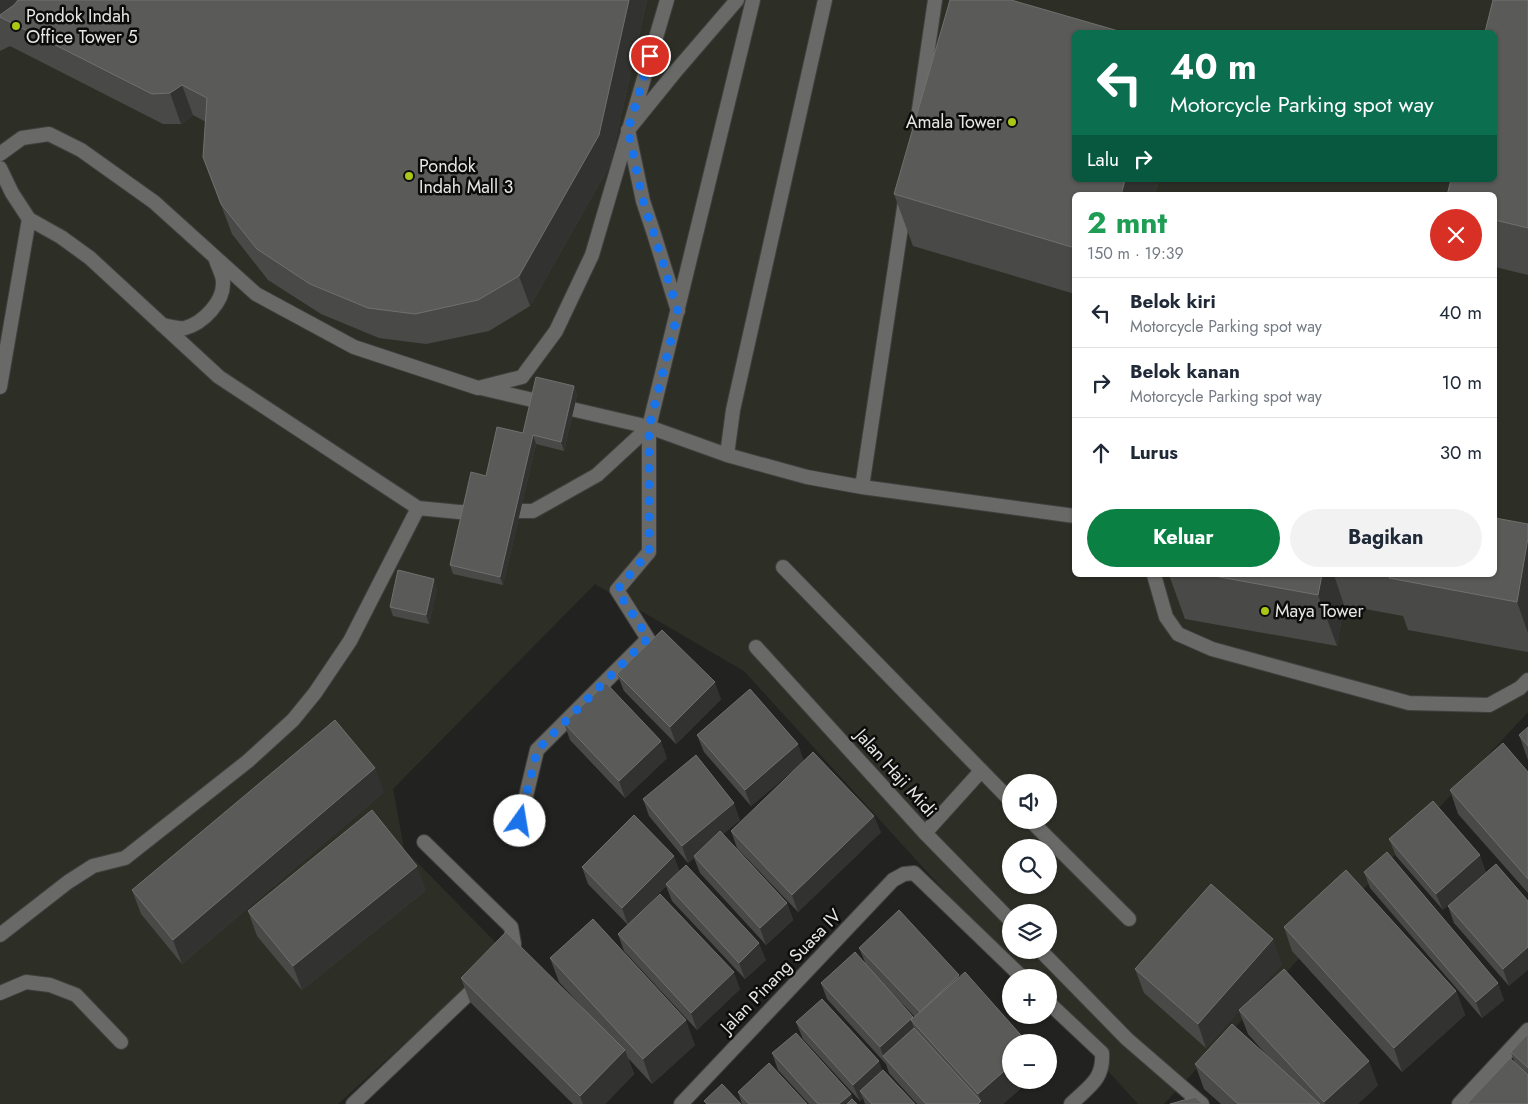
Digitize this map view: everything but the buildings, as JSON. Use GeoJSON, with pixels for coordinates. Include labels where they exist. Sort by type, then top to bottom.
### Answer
{"type":"FeatureCollection","features":[{"type":"Feature","properties":{"kind":"street"},"geometry":{"type":"LineString","coordinates":[[478,388],[522,377],[556,331],[592,255],[667,0]]}},
{"type":"Feature","properties":{"kind":"street"},"geometry":{"type":"LineString","coordinates":[[628,130],[681,64],[737,0]]}},
{"type":"Feature","properties":{"kind":"street"},"geometry":{"type":"LineString","coordinates":[[520,821],[537,750],[648,638],[617,590],[649,552],[649,427],[753,0]]}},
{"type":"Feature","properties":{"kind":"street"},"geometry":{"type":"LineString","coordinates":[[727,455],[733,410],[825,0]]}},
{"type":"Feature","properties":{"kind":"street"},"geometry":{"type":"LineString","coordinates":[[914,138],[935,0]]}},
{"type":"Feature","properties":{"kind":"street"},"geometry":{"type":"LineString","coordinates":[[628,130],[643,201],[678,312]]}},
{"type":"Feature","properties":{"kind":"street"},"geometry":{"type":"LineString","coordinates":[[0,154],[22,138],[49,134],[82,150],[154,202],[256,294],[354,347],[478,388],[649,427],[727,455],[807,477],[862,487],[1072,516]]}},
{"type":"Feature","properties":{"kind":"street"},"geometry":{"type":"LineString","coordinates":[[0,168],[12,194],[29,219],[61,237],[90,258],[218,377],[418,508],[459,512],[533,511],[597,475],[649,427]]}},
{"type":"Feature","properties":{"kind":"street"},"geometry":{"type":"LineString","coordinates":[[862,487],[907,187]]}},
{"type":"Feature","properties":{"kind":"street"},"geometry":{"type":"LineString","coordinates":[[0,387],[29,219]]}},
{"type":"Feature","properties":{"kind":"street"},"geometry":{"type":"LineString","coordinates":[[162,325],[184,328],[211,312],[218,300],[223,283],[216,259]]}},
{"type":"Feature","properties":{"kind":"street"},"geometry":{"type":"LineString","coordinates":[[0,935],[68,882],[93,866],[125,858],[248,761],[293,720],[316,693],[350,641],[418,508]]}},
{"type":"Feature","properties":{"kind":"street"},"geometry":{"type":"LineString","coordinates":[[783,567],[1002,792]]}},
{"type":"Feature","properties":{"kind":"street"},"geometry":{"type":"LineString","coordinates":[[1155,577],[1166,617],[1178,634],[1212,649],[1409,704],[1489,705],[1520,688],[1528,680]]}},
{"type":"Feature","properties":{"kind":"street","name":"Jalan Haji Midi"},"geometry":{"type":"LineString","coordinates":[[756,648],[925,833],[1002,912]]}},
{"type":"Feature","properties":{"kind":"street"},"geometry":{"type":"LineString","coordinates":[[925,833],[981,771]]}},
{"type":"Feature","properties":{"kind":"street"},"geometry":{"type":"LineString","coordinates":[[1039,829],[1129,920]]}},
{"type":"Feature","properties":{"kind":"street"},"geometry":{"type":"LineString","coordinates":[[353,1104],[502,962],[514,944],[511,927],[424,842]]}},
{"type":"Feature","properties":{"kind":"street","name":"Jalan Pinang Suasa IV"},"geometry":{"type":"LineString","coordinates":[[681,1104],[893,880],[904,874],[914,873],[1014,969]]}},
{"type":"Feature","properties":{"kind":"street"},"geometry":{"type":"LineString","coordinates":[[1049,959],[1128,1039],[1202,1104]]}},
{"type":"Feature","properties":{"kind":"street"},"geometry":{"type":"LineString","coordinates":[[0,993],[26,982],[50,985],[76,995],[121,1042]]}},
{"type":"Feature","properties":{"kind":"street"},"geometry":{"type":"LineString","coordinates":[[1057,1010],[1102,1054],[1103,1065],[1098,1078],[1071,1104]]}},
{"type":"Feature","properties":{"kind":"street"},"geometry":{"type":"LineString","coordinates":[[1459,1104],[1528,1030]]}},
{"type":"Feature","properties":{"kind":"shaded area"},"geometry":{"type":"Polygon","coordinates":[[[0,0],[1528,0],[1528,712],[1164,1104],[1138,1104],[1057,1015],[1057,969],[1016,969],[1007,959],[1057,959],[1057,904],[1002,904],[1002,954],[744,671],[595,584],[393,789],[404,849],[505,952],[338,1104],[0,1104],[0,0]]]}},
{"type":"Feature","properties":{"kind":"place","name":"Pondok Indah Office Tower 5"},"geometry":{"type":"Point","coordinates":[16,26]}},
{"type":"Feature","properties":{"kind":"place","name":"Amala Tower"},"geometry":{"type":"Point","coordinates":[1012,122]}},
{"type":"Feature","properties":{"kind":"place","name":"Pondok Indah Mall 3"},"geometry":{"type":"Point","coordinates":[409,176]}},
{"type":"Feature","properties":{"kind":"place","name":"Maya Tower"},"geometry":{"type":"Point","coordinates":[1265,611]}},
{"type":"Feature","properties":{"kind":"route"},"geometry":{"type":"LineString","coordinates":[[520,821],[537,750],[648,638],[617,590],[649,552],[649,427],[678,312],[643,201],[628,130],[650,56]]}}]}
